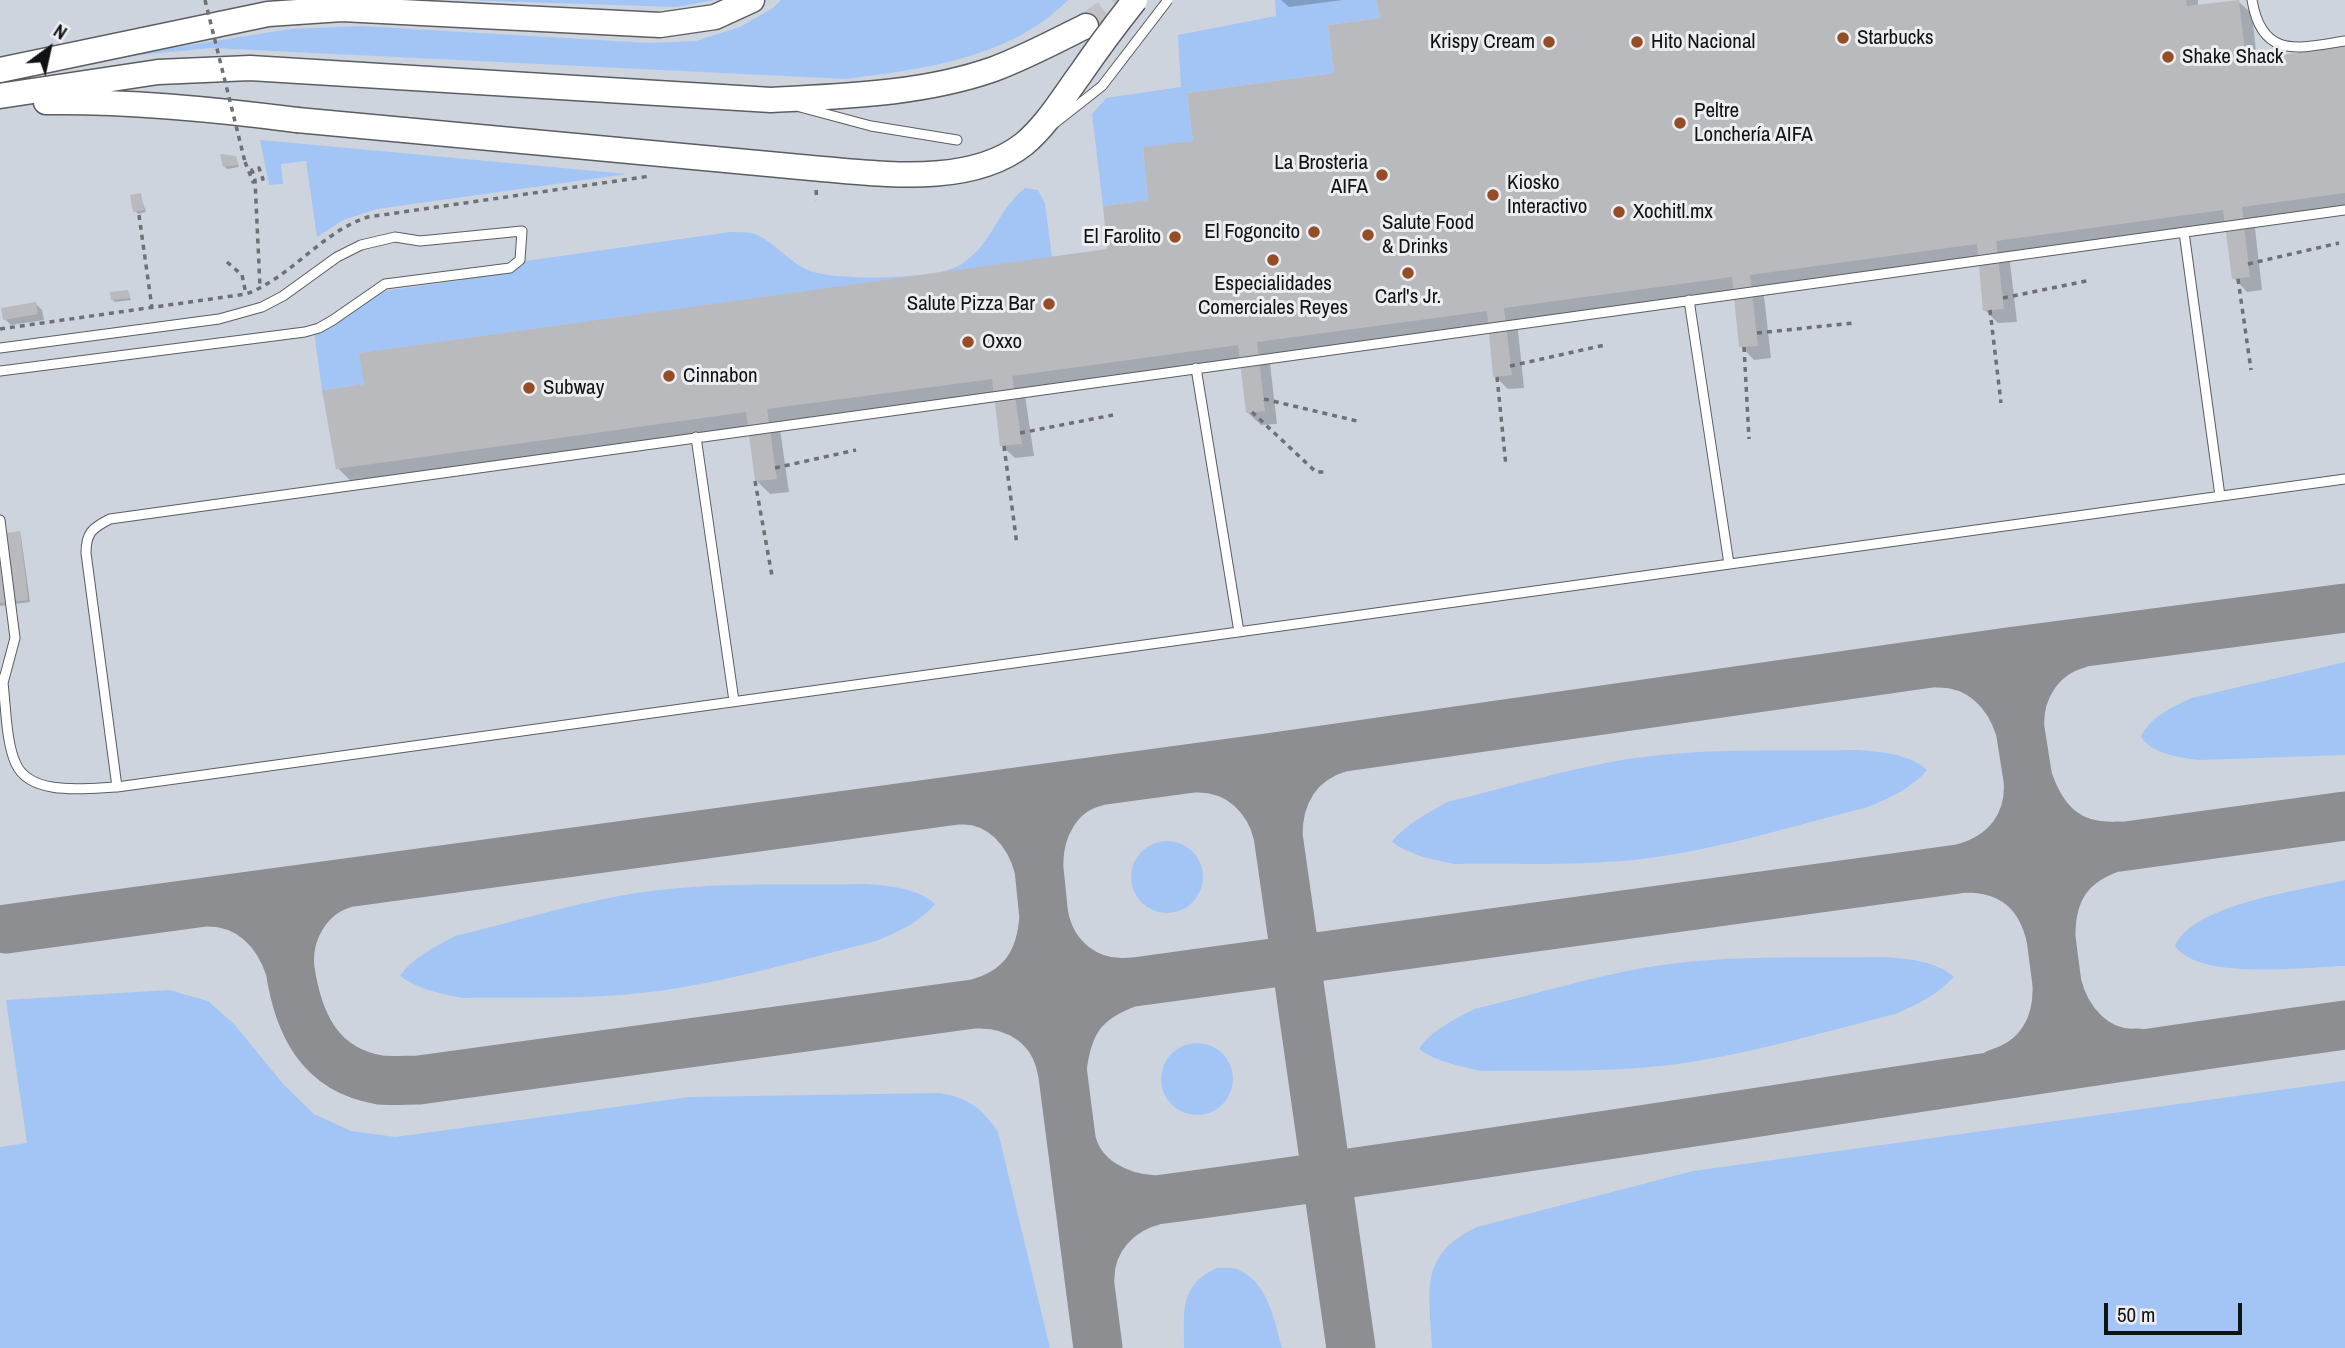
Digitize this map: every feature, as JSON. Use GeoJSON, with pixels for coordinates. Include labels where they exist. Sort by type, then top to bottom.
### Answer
{"type":"FeatureCollection","features":[{"type":"Feature","properties":{"kind":"main road"},"geometry":{"type":"LineString","coordinates":[[0,70],[268,14],[342,9],[660,25],[715,18],[752,0]]}},
{"type":"Feature","properties":{"kind":"main road"},"geometry":{"type":"LineString","coordinates":[[0,102],[114,102],[190,107],[297,120],[906,175],[947,172],[979,165],[1005,155],[1024,143],[1065,95],[1135,0]]}},
{"type":"Feature","properties":{"kind":"main road"},"geometry":{"type":"LineString","coordinates":[[0,96],[158,72],[250,68],[771,100],[848,96],[935,85],[992,69],[1028,55],[1086,26]]}},
{"type":"Feature","properties":{"kind":"lane"},"geometry":{"type":"LineString","coordinates":[[1024,143],[1060,121],[1102,86],[1168,0]]}},
{"type":"Feature","properties":{"kind":"lane"},"geometry":{"type":"LineString","coordinates":[[2252,0],[2261,31],[2275,42],[2296,48],[2345,41]]}},
{"type":"Feature","properties":{"kind":"lane"},"geometry":{"type":"LineString","coordinates":[[771,100],[871,126],[957,140]]}},
{"type":"Feature","properties":{"kind":"lane"},"geometry":{"type":"LineString","coordinates":[[117,787],[86,553],[86,539],[96,526],[110,519],[2345,210]]}},
{"type":"Feature","properties":{"kind":"lane"},"geometry":{"type":"LineString","coordinates":[[0,348],[219,319],[262,307],[361,244],[395,237],[420,241],[522,231],[520,260],[510,268],[385,284],[319,328],[223,344],[0,371]]}},
{"type":"Feature","properties":{"kind":"lane"},"geometry":{"type":"LineString","coordinates":[[2184,232],[2220,496]]}},
{"type":"Feature","properties":{"kind":"lane"},"geometry":{"type":"LineString","coordinates":[[1689,300],[1729,564]]}},
{"type":"Feature","properties":{"kind":"lane"},"geometry":{"type":"LineString","coordinates":[[1196,368],[1239,632]]}},
{"type":"Feature","properties":{"kind":"lane"},"geometry":{"type":"LineString","coordinates":[[696,437],[734,702]]}},
{"type":"Feature","properties":{"kind":"lane"},"geometry":{"type":"LineString","coordinates":[[0,520],[15,638],[1,681],[13,755],[17,767],[26,776],[46,786],[68,789],[117,787],[2345,479]]}},
{"type":"Feature","properties":{"kind":"path"},"geometry":{"type":"LineString","coordinates":[[205,0],[245,162],[253,182],[263,179],[260,168],[252,170],[255,180],[256,193],[260,288]]}},
{"type":"Feature","properties":{"kind":"path"},"geometry":{"type":"LineString","coordinates":[[139,215],[152,308]]}},
{"type":"Feature","properties":{"kind":"path"},"geometry":{"type":"LineString","coordinates":[[2248,264],[2339,243]]}},
{"type":"Feature","properties":{"kind":"path"},"geometry":{"type":"LineString","coordinates":[[227,262],[242,275],[246,294]]}},
{"type":"Feature","properties":{"kind":"path"},"geometry":{"type":"LineString","coordinates":[[2238,279],[2251,370]]}},
{"type":"Feature","properties":{"kind":"path"},"geometry":{"type":"LineString","coordinates":[[2003,298],[2091,281]]}},
{"type":"Feature","properties":{"kind":"path"},"geometry":{"type":"LineString","coordinates":[[1990,310],[2001,403]]}},
{"type":"Feature","properties":{"kind":"path"},"geometry":{"type":"LineString","coordinates":[[1757,333],[1854,323]]}},
{"type":"Feature","properties":{"kind":"path"},"geometry":{"type":"LineString","coordinates":[[1510,366],[1605,345]]}},
{"type":"Feature","properties":{"kind":"path"},"geometry":{"type":"LineString","coordinates":[[1744,347],[1749,439]]}},
{"type":"Feature","properties":{"kind":"path"},"geometry":{"type":"LineString","coordinates":[[1497,377],[1506,466]]}},
{"type":"Feature","properties":{"kind":"path"},"geometry":{"type":"LineString","coordinates":[[1264,399],[1357,421]]}},
{"type":"Feature","properties":{"kind":"path"},"geometry":{"type":"LineString","coordinates":[[1252,412],[1316,472],[1328,472]]}},
{"type":"Feature","properties":{"kind":"path"},"geometry":{"type":"LineString","coordinates":[[1020,433],[1113,415]]}},
{"type":"Feature","properties":{"kind":"path"},"geometry":{"type":"LineString","coordinates":[[1004,446],[1017,545]]}},
{"type":"Feature","properties":{"kind":"path"},"geometry":{"type":"LineString","coordinates":[[775,468],[856,450]]}},
{"type":"Feature","properties":{"kind":"path"},"geometry":{"type":"LineString","coordinates":[[755,481],[772,576]]}},
{"type":"Feature","properties":{"kind":"shaded area"},"geometry":{"type":"Polygon","coordinates":[[[0,0],[2345,0],[2345,1348],[0,1348],[0,0]]]}},
{"type":"Feature","properties":{"kind":"shaded area"},"geometry":{"type":"Polygon","coordinates":[[[465,0],[714,0],[676,7],[465,0]]]}},
{"type":"Feature","properties":{"kind":"shaded area"},"geometry":{"type":"Polygon","coordinates":[[[781,0],[1068,0],[1045,20],[1020,35],[965,58],[906,71],[846,79],[212,48],[109,58],[290,29],[361,26],[649,43],[696,41],[740,27],[773,8],[781,0]]]}},
{"type":"Feature","properties":{"kind":"shaded area"},"geometry":{"type":"Polygon","coordinates":[[[1275,0],[1376,0],[1380,18],[1328,25],[1334,73],[1187,93],[1193,141],[1143,148],[1148,200],[1103,206],[1092,114],[1106,98],[1181,87],[1178,35],[1276,16],[1275,0]]]}},
{"type":"Feature","properties":{"kind":"shaded area"},"geometry":{"type":"Polygon","coordinates":[[[260,140],[627,174],[377,209],[343,220],[317,237],[306,161],[281,164],[283,184],[269,185],[260,140]]]}},
{"type":"Feature","properties":{"kind":"shaded area"},"geometry":{"type":"Polygon","coordinates":[[[1025,188],[1038,190],[1045,204],[1052,257],[930,274],[954,268],[972,256],[1025,188]]]}},
{"type":"Feature","properties":{"kind":"shaded area"},"geometry":{"type":"Polygon","coordinates":[[[730,232],[752,233],[767,240],[795,263],[810,271],[841,276],[921,275],[360,353],[364,384],[322,390],[314,332],[382,291],[463,280],[462,270],[730,232]]]}},
{"type":"Feature","properties":{"kind":"shaded area"},"geometry":{"type":"Polygon","coordinates":[[[2345,662],[2345,755],[2200,760],[2159,751],[2141,737],[2155,718],[2192,698],[2345,662]]]}},
{"type":"Feature","properties":{"kind":"shaded area"},"geometry":{"type":"Polygon","coordinates":[[[1859,750],[1904,757],[1927,770],[1908,787],[1868,807],[1767,834],[1664,856],[1586,863],[1455,864],[1414,854],[1392,842],[1410,825],[1447,802],[1599,764],[1702,752],[1859,750]]]}},
{"type":"Feature","properties":{"kind":"shaded area"},"geometry":{"type":"Polygon","coordinates":[[[1167,841],[1181,844],[1193,851],[1200,863],[1203,877],[1200,891],[1193,903],[1181,910],[1167,913],[1153,910],[1141,903],[1134,891],[1131,877],[1134,863],[1141,851],[1153,844],[1167,841]]]}},
{"type":"Feature","properties":{"kind":"shaded area"},"geometry":{"type":"Polygon","coordinates":[[[2345,880],[2345,966],[2254,970],[2229,968],[2188,957],[2175,946],[2185,932],[2203,919],[2225,909],[2277,894],[2345,880]]]}},
{"type":"Feature","properties":{"kind":"shaded area"},"geometry":{"type":"Polygon","coordinates":[[[867,884],[912,891],[935,904],[916,921],[876,941],[724,979],[646,993],[463,998],[422,988],[400,976],[418,958],[455,936],[607,898],[711,886],[867,884]]]}},
{"type":"Feature","properties":{"kind":"shaded area"},"geometry":{"type":"Polygon","coordinates":[[[1886,957],[1931,964],[1954,977],[1927,998],[1895,1014],[1743,1052],[1665,1066],[1481,1071],[1441,1060],[1419,1049],[1436,1031],[1474,1009],[1626,971],[1729,959],[1886,957]]]}},
{"type":"Feature","properties":{"kind":"shaded area"},"geometry":{"type":"Polygon","coordinates":[[[169,990],[208,1001],[234,1024],[284,1085],[314,1114],[351,1131],[395,1137],[689,1097],[940,1093],[959,1098],[980,1110],[998,1132],[1050,1348],[0,1348],[0,1147],[27,1143],[6,1000],[169,990]]]}},
{"type":"Feature","properties":{"kind":"shaded area"},"geometry":{"type":"Polygon","coordinates":[[[1197,1043],[1211,1046],[1223,1053],[1230,1065],[1233,1079],[1230,1093],[1223,1105],[1211,1112],[1197,1115],[1183,1112],[1171,1105],[1164,1093],[1161,1079],[1164,1065],[1171,1053],[1183,1046],[1197,1043]]]}},
{"type":"Feature","properties":{"kind":"shaded area"},"geometry":{"type":"Polygon","coordinates":[[[2345,1081],[2345,1348],[1432,1348],[1430,1292],[1436,1263],[1444,1250],[1477,1227],[1693,1171],[2345,1081]]]}},
{"type":"Feature","properties":{"kind":"shaded area"},"geometry":{"type":"Polygon","coordinates":[[[1217,1268],[1239,1270],[1257,1284],[1269,1304],[1282,1348],[1184,1348],[1184,1311],[1190,1291],[1196,1282],[1217,1268]]]}},
{"type":"Feature","properties":{"kind":"building"},"geometry":{"type":"Polygon","coordinates":[[[1376,0],[2186,0],[2187,6],[2239,0],[2246,60],[2345,46],[2345,193],[2242,207],[2250,277],[2232,279],[2223,210],[1996,241],[2004,309],[1983,311],[1977,244],[1750,275],[1758,346],[1739,347],[1732,277],[1504,308],[1512,375],[1493,377],[1487,311],[1257,342],[1265,411],[1246,413],[1238,345],[1012,376],[1022,444],[1000,446],[992,379],[767,409],[777,479],[755,481],[746,412],[336,469],[322,390],[364,384],[359,353],[1107,249],[1103,206],[1148,200],[1143,147],[1193,141],[1187,93],[1334,73],[1328,25],[1380,18],[1376,0]]]}},
{"type":"Feature","properties":{"kind":"building"},"geometry":{"type":"Polygon","coordinates":[[[220,154],[236,156],[238,165],[223,167],[220,154]]]}},
{"type":"Feature","properties":{"kind":"building"},"geometry":{"type":"Polygon","coordinates":[[[141,193],[144,210],[133,212],[130,195],[141,193]]]}},
{"type":"Feature","properties":{"kind":"building"},"geometry":{"type":"Polygon","coordinates":[[[128,290],[130,298],[111,300],[110,292],[128,290]]]}},
{"type":"Feature","properties":{"kind":"building"},"geometry":{"type":"Polygon","coordinates":[[[36,302],[38,314],[3,320],[1,308],[36,302]]]}},
{"type":"Feature","properties":{"kind":"building"},"geometry":{"type":"Polygon","coordinates":[[[20,531],[28,600],[0,603],[0,534],[20,531]]]}},
{"type":"Feature","properties":{"kind":"taxiway"},"geometry":{"type":"LineString","coordinates":[[6,929],[1267,758],[2008,652],[2345,608]]}},
{"type":"Feature","properties":{"kind":"taxiway"},"geometry":{"type":"LineString","coordinates":[[1937,663],[1966,668],[1990,681],[2008,703],[2020,729],[2022,701],[2034,676],[2052,656],[2078,644]]}},
{"type":"Feature","properties":{"kind":"taxiway"},"geometry":{"type":"LineString","coordinates":[[2020,729],[2033,811]]}},
{"type":"Feature","properties":{"kind":"taxiway"},"geometry":{"type":"LineString","coordinates":[[1196,768],[1225,773],[1249,786],[1267,808],[1278,835],[1282,806],[1293,781],[1312,761],[1339,748]]}},
{"type":"Feature","properties":{"kind":"taxiway"},"geometry":{"type":"LineString","coordinates":[[2028,779],[2042,809],[2050,821],[2061,830],[2086,843],[2118,846],[2088,859],[2066,879],[2054,905],[2051,938],[2040,908],[2021,885],[1996,872],[1963,868],[1991,856],[2013,836],[2025,810],[2028,779]]}},
{"type":"Feature","properties":{"kind":"taxiway"},"geometry":{"type":"LineString","coordinates":[[960,800],[988,805],[1012,820],[1029,842],[1039,869],[1042,841],[1052,815],[1070,794],[1096,782]]}},
{"type":"Feature","properties":{"kind":"taxiway"},"geometry":{"type":"LineString","coordinates":[[290,969],[306,1025],[327,1055],[359,1075],[380,1080],[419,1080],[2345,816]]}},
{"type":"Feature","properties":{"kind":"taxiway"},"geometry":{"type":"LineString","coordinates":[[1278,835],[1351,1348]]}},
{"type":"Feature","properties":{"kind":"taxiway"},"geometry":{"type":"LineString","coordinates":[[1039,869],[1047,947]]}},
{"type":"Feature","properties":{"kind":"taxiway"},"geometry":{"type":"LineString","coordinates":[[206,902],[236,907],[260,921],[278,942],[290,969],[292,941],[302,916],[321,895],[346,883]]}},
{"type":"Feature","properties":{"kind":"taxiway"},"geometry":{"type":"LineString","coordinates":[[2047,907],[2057,984]]}},
{"type":"Feature","properties":{"kind":"taxiway"},"geometry":{"type":"LineString","coordinates":[[1044,916],[1055,945],[1074,967],[1100,980],[1131,982],[1101,996],[1081,1014],[1068,1039],[1062,1071],[1052,1042],[1032,1020],[1006,1007],[975,1004],[1005,992],[1026,973],[1038,948],[1044,916]]}},
{"type":"Feature","properties":{"kind":"taxiway"},"geometry":{"type":"LineString","coordinates":[[1998,1073],[2025,1060],[2044,1040],[2054,1014],[2057,984],[2067,1011],[2085,1034],[2108,1049],[2137,1053]]}},
{"type":"Feature","properties":{"kind":"taxiway"},"geometry":{"type":"LineString","coordinates":[[1156,1200],[2345,1025]]}},
{"type":"Feature","properties":{"kind":"taxiway"},"geometry":{"type":"LineString","coordinates":[[1058,1037],[1098,1348]]}},
{"type":"Feature","properties":{"kind":"taxiway"},"geometry":{"type":"LineString","coordinates":[[1071,1139],[1082,1165],[1103,1184],[1128,1196],[1156,1200],[1130,1210],[1109,1227],[1095,1250],[1090,1278]]}},
{"type":"Feature","properties":{"kind":"tunnel"},"geometry":{"type":"LineString","coordinates":[[1086,26],[1120,0]]}},
{"type":"Feature","properties":{"kind":"place","name":"Starbucks"},"geometry":{"type":"Point","coordinates":[1843,38]}},
{"type":"Feature","properties":{"kind":"place","name":"Krispy Cream"},"geometry":{"type":"Point","coordinates":[1549,42]}},
{"type":"Feature","properties":{"kind":"place","name":"Hito Nacional"},"geometry":{"type":"Point","coordinates":[1637,42]}},
{"type":"Feature","properties":{"kind":"place","name":"Shake Shack"},"geometry":{"type":"Point","coordinates":[2168,57]}},
{"type":"Feature","properties":{"kind":"place","name":"Peltre Lonchería AIFA"},"geometry":{"type":"Point","coordinates":[1680,123]}},
{"type":"Feature","properties":{"kind":"place","name":"La Brosteria AIFA"},"geometry":{"type":"Point","coordinates":[1382,175]}},
{"type":"Feature","properties":{"kind":"place","name":"Kiosko Interactivo"},"geometry":{"type":"Point","coordinates":[1493,195]}},
{"type":"Feature","properties":{"kind":"place","name":"Xochitl.mx"},"geometry":{"type":"Point","coordinates":[1619,212]}},
{"type":"Feature","properties":{"kind":"place","name":"El Fogoncito"},"geometry":{"type":"Point","coordinates":[1314,232]}},
{"type":"Feature","properties":{"kind":"place","name":"Salute Food & Drinks"},"geometry":{"type":"Point","coordinates":[1368,235]}},
{"type":"Feature","properties":{"kind":"place","name":"El Farolito"},"geometry":{"type":"Point","coordinates":[1175,237]}},
{"type":"Feature","properties":{"kind":"place","name":"Especialidades Comerciales Reyes"},"geometry":{"type":"Point","coordinates":[1273,260]}},
{"type":"Feature","properties":{"kind":"place","name":"Carl's Jr."},"geometry":{"type":"Point","coordinates":[1408,273]}},
{"type":"Feature","properties":{"kind":"place","name":"Salute Pizza Bar"},"geometry":{"type":"Point","coordinates":[1049,304]}},
{"type":"Feature","properties":{"kind":"place","name":"Oxxo"},"geometry":{"type":"Point","coordinates":[968,342]}},
{"type":"Feature","properties":{"kind":"place","name":"Cinnabon"},"geometry":{"type":"Point","coordinates":[669,376]}},
{"type":"Feature","properties":{"kind":"place","name":"Subway"},"geometry":{"type":"Point","coordinates":[529,388]}}]}
